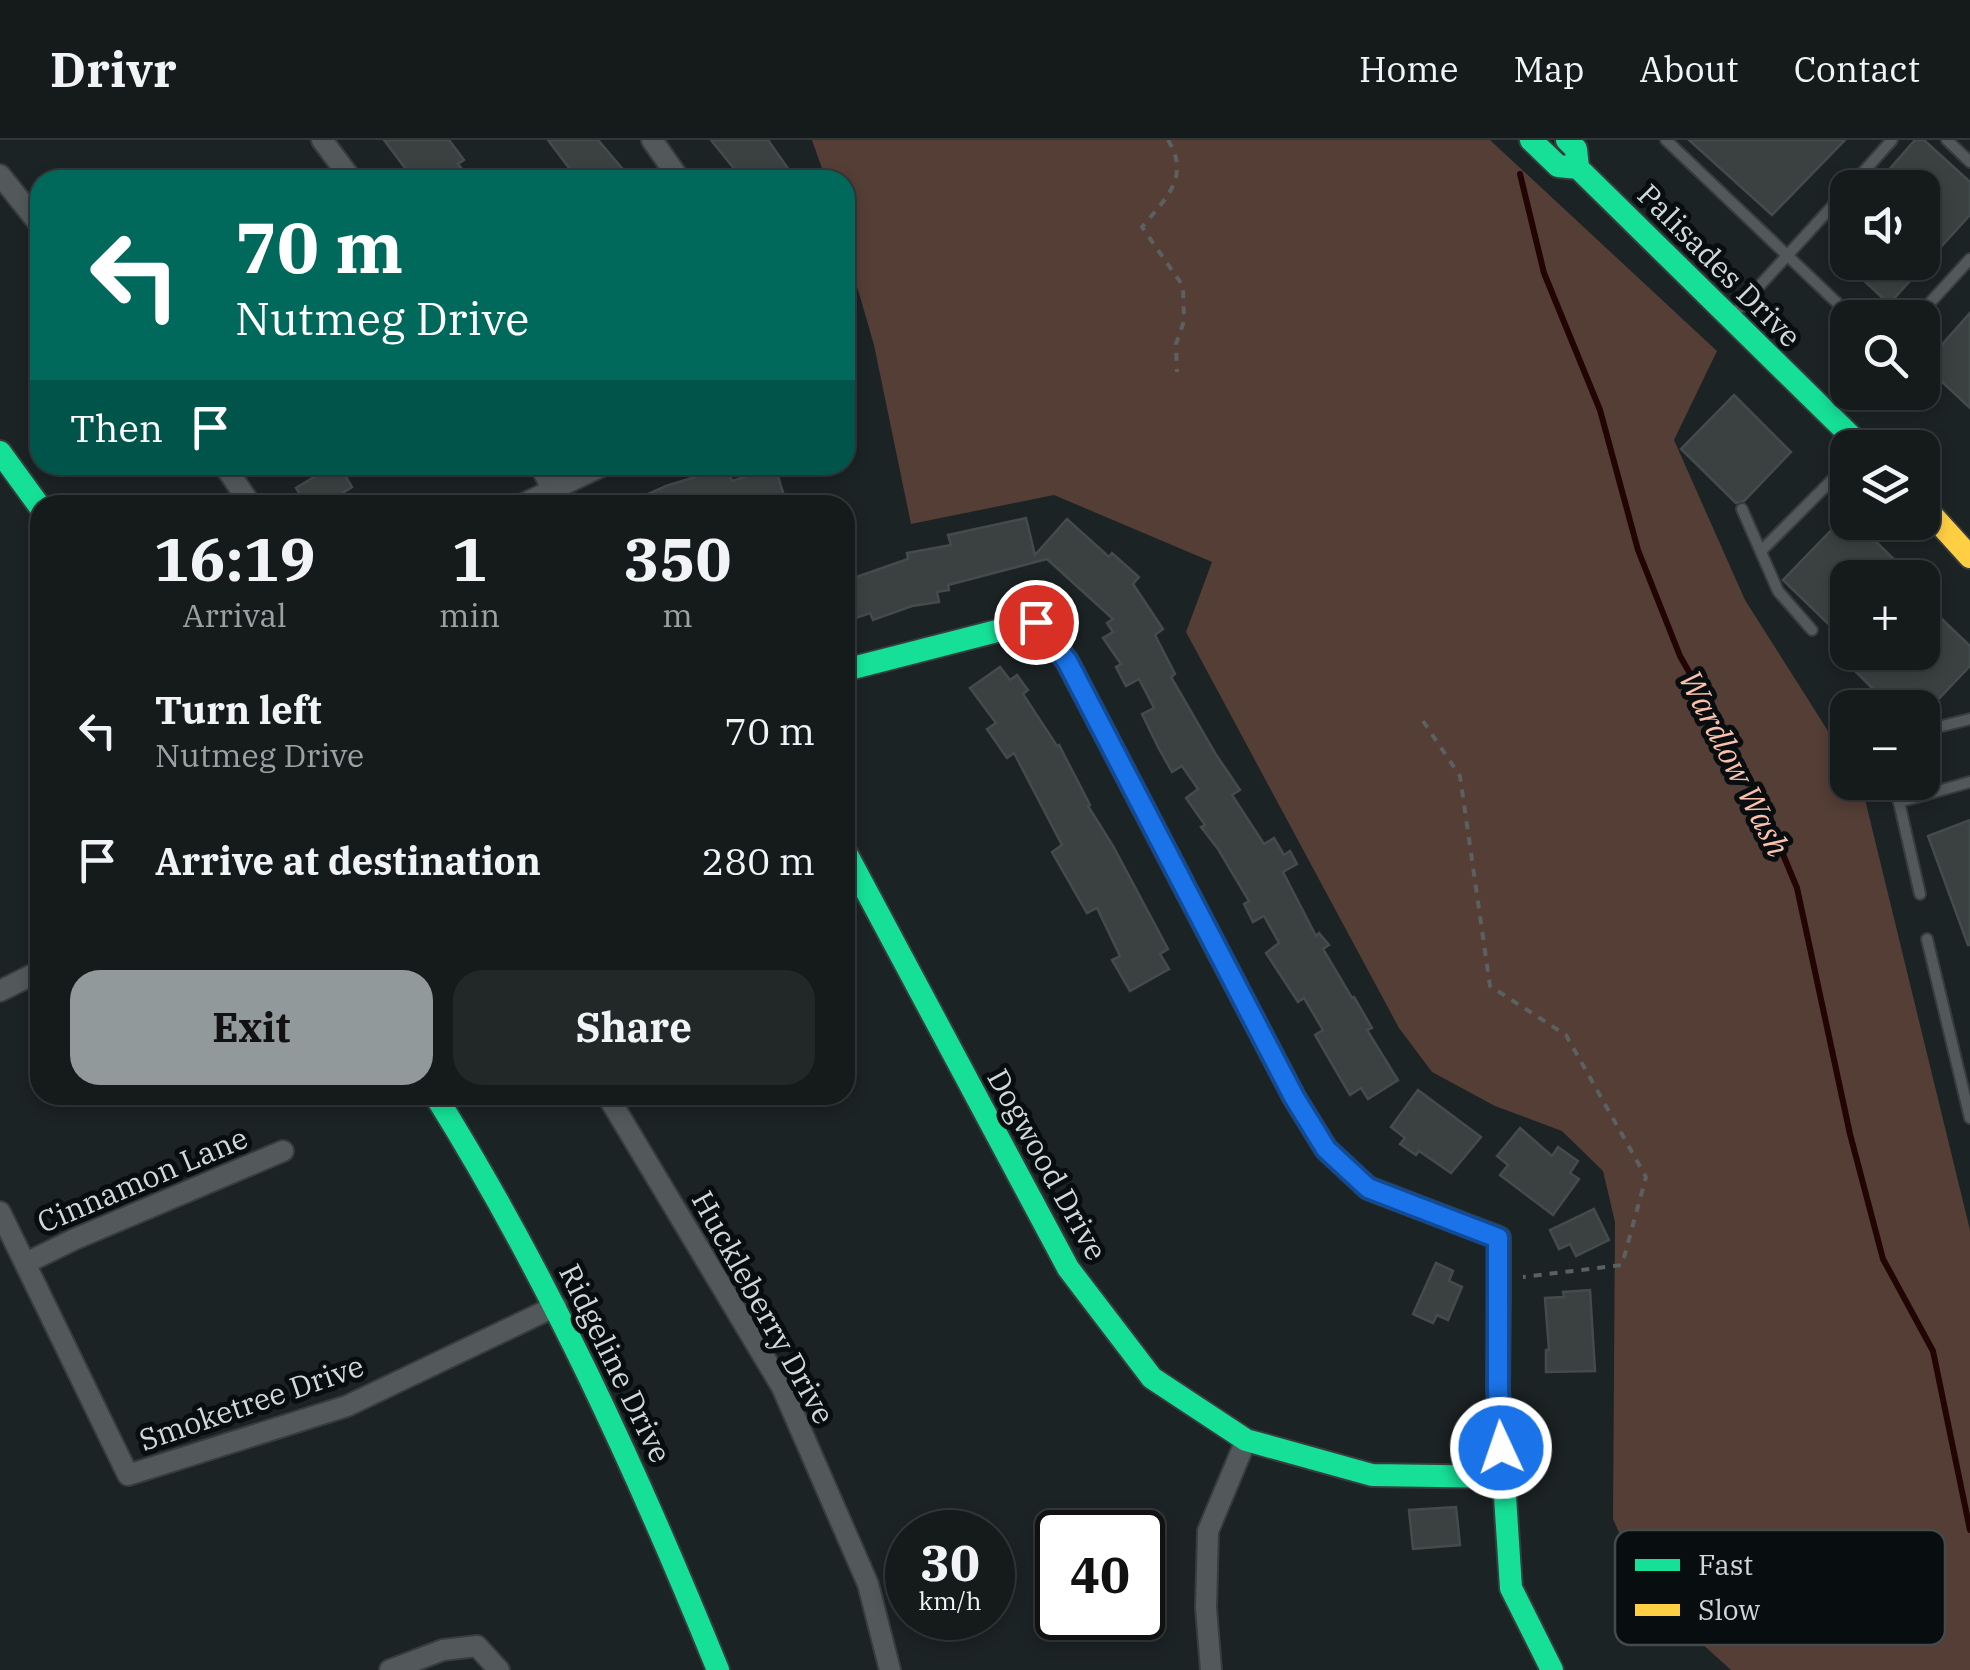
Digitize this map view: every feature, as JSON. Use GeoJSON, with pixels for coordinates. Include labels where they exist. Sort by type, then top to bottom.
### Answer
{"type":"FeatureCollection","features":[{"type":"Feature","properties":{"kind":"street"},"geometry":{"type":"LineString","coordinates":[[322,140],[344,170]]}},
{"type":"Feature","properties":{"kind":"street"},"geometry":{"type":"LineString","coordinates":[[652,140],[673,170]]}},
{"type":"Feature","properties":{"kind":"street","name":"Palisades Drive"},"geometry":{"type":"LineString","coordinates":[[1531,140],[1558,166],[1578,168],[1845,430]]}},
{"type":"Feature","properties":{"kind":"street","name":"Palisades Drive"},"geometry":{"type":"LineString","coordinates":[[1567,140],[1576,148],[1578,168]]}},
{"type":"Feature","properties":{"kind":"street"},"geometry":{"type":"LineString","coordinates":[[0,175],[30,212]]}},
{"type":"Feature","properties":{"kind":"street"},"geometry":{"type":"LineString","coordinates":[[1,455],[31,495]]}},
{"type":"Feature","properties":{"kind":"street"},"geometry":{"type":"LineString","coordinates":[[545,475],[552,489]]}},
{"type":"Feature","properties":{"kind":"street"},"geometry":{"type":"LineString","coordinates":[[540,495],[582,475]]}},
{"type":"Feature","properties":{"kind":"street"},"geometry":{"type":"LineString","coordinates":[[1940,524],[1970,557]]}},
{"type":"Feature","properties":{"kind":"street"},"geometry":{"type":"LineString","coordinates":[[855,667],[1036,622],[1067,661],[1294,1097],[1326,1149],[1368,1188],[1498,1238],[1498,1389],[1511,1588],[1552,1670]]}},
{"type":"Feature","properties":{"kind":"street","name":"Dogwood Drive"},"geometry":{"type":"LineString","coordinates":[[855,870],[1068,1268],[1152,1378],[1246,1440],[1372,1476],[1502,1477]]}},
{"type":"Feature","properties":{"kind":"street"},"geometry":{"type":"LineString","coordinates":[[0,990],[30,976]]}},
{"type":"Feature","properties":{"kind":"street","name":"Ridgeline Drive"},"geometry":{"type":"LineString","coordinates":[[441,1105],[556,1306],[651,1504],[718,1670]]}},
{"type":"Feature","properties":{"kind":"street","name":"Huckleberry Drive"},"geometry":{"type":"LineString","coordinates":[[614,1105],[782,1387],[868,1584],[890,1670]]}},
{"type":"Feature","properties":{"kind":"street","name":"Cinnamon Lane"},"geometry":{"type":"LineString","coordinates":[[26,1264],[74,1239],[283,1151]]}},
{"type":"Feature","properties":{"kind":"street"},"geometry":{"type":"LineString","coordinates":[[0,1212],[26,1264]]}},
{"type":"Feature","properties":{"kind":"street","name":"Smoketree Drive"},"geometry":{"type":"LineString","coordinates":[[26,1264],[128,1475],[347,1406],[556,1306]]}},
{"type":"Feature","properties":{"kind":"street"},"geometry":{"type":"LineString","coordinates":[[1211,1670],[1206,1608],[1208,1531],[1246,1440]]}},
{"type":"Feature","properties":{"kind":"street"},"geometry":{"type":"LineString","coordinates":[[390,1670],[442,1650],[478,1646],[499,1670]]}},
{"type":"Feature","properties":{"kind":"lane"},"geometry":{"type":"LineString","coordinates":[[1666,140],[1834,300]]}},
{"type":"Feature","properties":{"kind":"lane"},"geometry":{"type":"LineString","coordinates":[[1864,170],[1892,140]]}},
{"type":"Feature","properties":{"kind":"lane"},"geometry":{"type":"LineString","coordinates":[[1947,140],[1970,162]]}},
{"type":"Feature","properties":{"kind":"lane"},"geometry":{"type":"LineString","coordinates":[[1731,318],[1830,208]]}},
{"type":"Feature","properties":{"kind":"lane"},"geometry":{"type":"LineString","coordinates":[[1933,300],[1970,260]]}},
{"type":"Feature","properties":{"kind":"lane"},"geometry":{"type":"LineString","coordinates":[[1761,551],[1830,482]]}},
{"type":"Feature","properties":{"kind":"lane"},"geometry":{"type":"LineString","coordinates":[[1742,508],[1778,591],[1812,630]]}},
{"type":"Feature","properties":{"kind":"lane"},"geometry":{"type":"LineString","coordinates":[[1940,726],[1970,719]]}},
{"type":"Feature","properties":{"kind":"lane"},"geometry":{"type":"LineString","coordinates":[[1920,894],[1899,802],[1970,782]]}},
{"type":"Feature","properties":{"kind":"lane"},"geometry":{"type":"LineString","coordinates":[[1926,938],[1969,1111]]}},
{"type":"Feature","properties":{"kind":"path"},"geometry":{"type":"LineString","coordinates":[[1168,140],[1178,157],[1175,185],[1142,228],[1183,286],[1184,321],[1176,344],[1177,372]]}},
{"type":"Feature","properties":{"kind":"path"},"geometry":{"type":"LineString","coordinates":[[1423,721],[1460,776],[1490,986],[1566,1034],[1646,1176],[1622,1264],[1498,1280]]}},
{"type":"Feature","properties":{"kind":"shaded area"},"geometry":{"type":"Polygon","coordinates":[[[812,140],[1490,140],[1717,351],[1674,440],[1745,600],[1830,734],[1830,800],[1865,800],[1970,1230],[1970,1670],[1731,1670],[1703,1645],[1945,1645],[1945,1530],[1618,1530],[1613,1519],[1615,1222],[1603,1171],[1562,1131],[1495,1106],[1432,1072],[1399,1028],[1186,632],[1212,562],[1054,495],[911,524],[874,345],[855,279],[855,170],[822,170],[812,140]]]}},
{"type":"Feature","properties":{"kind":"building"},"geometry":{"type":"Polygon","coordinates":[[[384,140],[449,140],[464,160],[458,164],[463,170],[406,170],[384,140]]]}},
{"type":"Feature","properties":{"kind":"building"},"geometry":{"type":"Polygon","coordinates":[[[548,140],[598,140],[624,170],[570,170],[548,140]]]}},
{"type":"Feature","properties":{"kind":"building"},"geometry":{"type":"Polygon","coordinates":[[[711,140],[768,140],[789,170],[735,170],[711,140]]]}},
{"type":"Feature","properties":{"kind":"building"},"geometry":{"type":"Polygon","coordinates":[[[1689,140],[1845,140],[1772,215],[1689,140]]]}},
{"type":"Feature","properties":{"kind":"building"},"geometry":{"type":"Polygon","coordinates":[[[1915,140],[1924,140],[1970,182],[1970,215],[1940,248],[1940,170],[1889,170],[1915,140]]]}},
{"type":"Feature","properties":{"kind":"building"},"geometry":{"type":"Polygon","coordinates":[[[1863,280],[1911,280],[1893,300],[1885,300],[1863,280]]]}},
{"type":"Feature","properties":{"kind":"building"},"geometry":{"type":"Polygon","coordinates":[[[1970,313],[1970,408],[1940,380],[1940,347],[1970,313]]]}},
{"type":"Feature","properties":{"kind":"building"},"geometry":{"type":"Polygon","coordinates":[[[1734,395],[1791,452],[1744,501],[1736,503],[1681,449],[1734,395]]]}},
{"type":"Feature","properties":{"kind":"building"},"geometry":{"type":"Polygon","coordinates":[[[317,475],[345,475],[352,487],[339,495],[301,495],[296,488],[317,475]]]}},
{"type":"Feature","properties":{"kind":"building"},"geometry":{"type":"Polygon","coordinates":[[[701,475],[730,475],[732,481],[750,475],[778,475],[784,495],[646,495],[701,475]]]}},
{"type":"Feature","properties":{"kind":"building"},"geometry":{"type":"Polygon","coordinates":[[[1026,518],[1035,555],[1067,519],[1109,557],[1112,553],[1139,577],[1133,584],[1163,629],[1155,635],[1175,674],[1171,677],[1240,790],[1232,795],[1264,844],[1274,838],[1284,855],[1290,851],[1297,864],[1283,872],[1316,936],[1319,933],[1329,945],[1323,949],[1372,1028],[1367,1030],[1398,1080],[1368,1099],[1361,1088],[1350,1095],[1315,1035],[1323,1030],[1304,998],[1298,1002],[1266,953],[1279,943],[1264,916],[1253,922],[1244,904],[1249,901],[1186,798],[1198,789],[1182,766],[1172,772],[1158,747],[1142,714],[1154,708],[1139,679],[1126,686],[1116,667],[1121,664],[1103,638],[1113,632],[1107,623],[1113,619],[1047,559],[948,585],[949,590],[937,592],[939,602],[912,606],[873,620],[870,613],[855,618],[855,578],[908,559],[907,553],[951,545],[948,535],[1026,518]]]}},
{"type":"Feature","properties":{"kind":"building"},"geometry":{"type":"Polygon","coordinates":[[[1830,532],[1830,540],[1874,540],[1895,560],[1830,560],[1830,626],[1783,580],[1830,532]]]}},
{"type":"Feature","properties":{"kind":"building"},"geometry":{"type":"Polygon","coordinates":[[[1940,617],[1970,646],[1970,666],[1940,698],[1940,690],[1874,690],[1854,670],[1940,670],[1940,617]]]}},
{"type":"Feature","properties":{"kind":"building"},"geometry":{"type":"Polygon","coordinates":[[[1000,667],[1010,680],[1017,675],[1028,690],[1023,694],[1059,745],[1088,806],[1168,949],[1160,954],[1169,969],[1130,991],[1112,960],[1120,956],[1097,908],[1087,913],[1052,852],[1062,845],[1014,753],[1007,758],[987,729],[996,723],[970,688],[1000,667]]]}},
{"type":"Feature","properties":{"kind":"building"},"geometry":{"type":"Polygon","coordinates":[[[1970,820],[1970,945],[1968,945],[1928,836],[1970,820]]]}},
{"type":"Feature","properties":{"kind":"building"},"geometry":{"type":"Polygon","coordinates":[[[1418,1090],[1481,1137],[1451,1173],[1419,1151],[1416,1155],[1400,1144],[1405,1138],[1391,1127],[1418,1090]]]}},
{"type":"Feature","properties":{"kind":"building"},"geometry":{"type":"Polygon","coordinates":[[[1520,1128],[1552,1156],[1558,1147],[1578,1161],[1570,1173],[1579,1179],[1553,1215],[1500,1175],[1508,1165],[1497,1156],[1520,1128]]]}},
{"type":"Feature","properties":{"kind":"building"},"geometry":{"type":"Polygon","coordinates":[[[1594,1209],[1609,1240],[1576,1256],[1570,1244],[1559,1249],[1550,1230],[1594,1209]]]}},
{"type":"Feature","properties":{"kind":"building"},"geometry":{"type":"Polygon","coordinates":[[[1436,1263],[1453,1271],[1449,1281],[1462,1287],[1448,1320],[1437,1315],[1433,1323],[1413,1314],[1436,1263]]]}},
{"type":"Feature","properties":{"kind":"building"},"geometry":{"type":"Polygon","coordinates":[[[1590,1290],[1595,1371],[1546,1372],[1549,1350],[1545,1298],[1590,1290]]]}},
{"type":"Feature","properties":{"kind":"building"},"geometry":{"type":"Polygon","coordinates":[[[1456,1507],[1460,1545],[1413,1549],[1409,1510],[1456,1507]]]}},
{"type":"Feature","properties":{"kind":"waterway","name":"Wardlow Wash"},"geometry":{"type":"LineString","coordinates":[[1520,174],[1544,273],[1600,410],[1638,550],[1680,656],[1757,792],[1797,888],[1850,1134],[1883,1259],[1933,1351],[1970,1530]]}},
{"type":"Feature","properties":{"kind":"traffic: fast"},"geometry":{"type":"LineString","coordinates":[[1531,140],[1558,166],[1578,168],[1845,430]]}},
{"type":"Feature","properties":{"kind":"traffic: fast"},"geometry":{"type":"LineString","coordinates":[[1567,140],[1576,149],[1578,168]]}},
{"type":"Feature","properties":{"kind":"traffic: fast"},"geometry":{"type":"LineString","coordinates":[[0,452],[31,495]]}},
{"type":"Feature","properties":{"kind":"traffic: fast"},"geometry":{"type":"LineString","coordinates":[[855,667],[1036,621],[1067,661],[1207,930]]}},
{"type":"Feature","properties":{"kind":"traffic: fast"},"geometry":{"type":"LineString","coordinates":[[855,870],[1068,1268],[1152,1378],[1246,1440],[1372,1475],[1502,1477]]}},
{"type":"Feature","properties":{"kind":"traffic: fast"},"geometry":{"type":"LineString","coordinates":[[441,1105],[516,1234],[589,1376],[718,1670]]}},
{"type":"Feature","properties":{"kind":"traffic: fast"},"geometry":{"type":"LineString","coordinates":[[1499,1296],[1498,1389],[1511,1588],[1552,1670]]}},
{"type":"Feature","properties":{"kind":"traffic: slow"},"geometry":{"type":"LineString","coordinates":[[1940,524],[1970,557]]}},
{"type":"Feature","properties":{"kind":"traffic: slow"},"geometry":{"type":"LineString","coordinates":[[1207,930],[1294,1097],[1326,1149],[1368,1188],[1499,1238],[1499,1296]]}},
{"type":"Feature","properties":{"kind":"route"},"geometry":{"type":"LineString","coordinates":[[1036,622],[1067,661],[1294,1097],[1326,1149],[1368,1188],[1498,1238],[1501,1448]]}}]}
